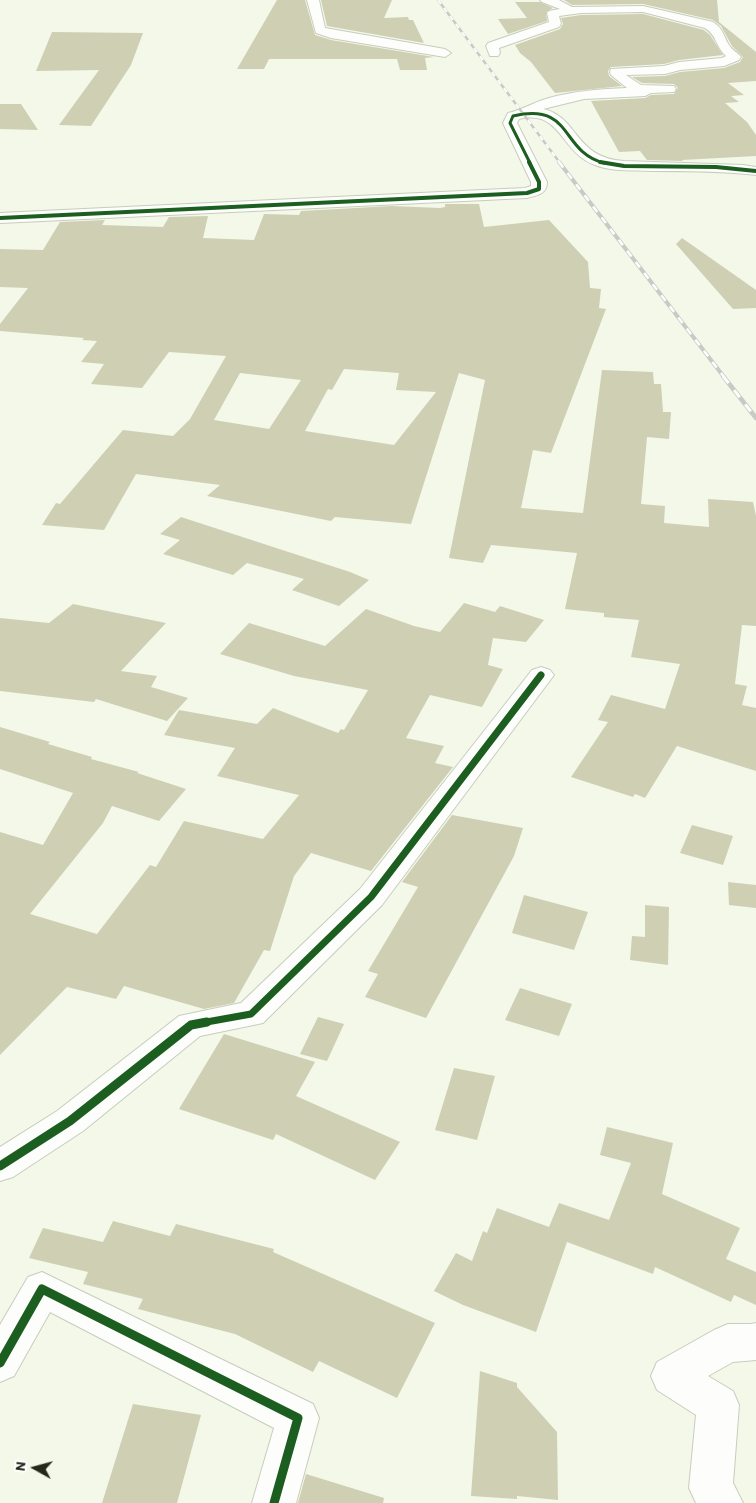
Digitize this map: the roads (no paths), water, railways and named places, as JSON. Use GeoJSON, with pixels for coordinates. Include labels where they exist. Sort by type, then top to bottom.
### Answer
{"type":"FeatureCollection","features":[{"type":"Feature","properties":{"kind":"street"},"geometry":{"type":"LineString","coordinates":[[313,0],[320,30],[331,34],[446,53]]}},
{"type":"Feature","properties":{"kind":"street"},"geometry":{"type":"LineString","coordinates":[[546,0],[561,4],[569,10],[656,11],[709,25],[722,36],[724,47],[736,57]]}},
{"type":"Feature","properties":{"kind":"street"},"geometry":{"type":"LineString","coordinates":[[494,53],[492,46],[555,24],[553,13],[585,9]]}},
{"type":"Feature","properties":{"kind":"street"},"geometry":{"type":"LineString","coordinates":[[0,218],[527,193],[539,189],[539,182],[510,123],[513,116],[538,106],[578,96],[669,89],[634,88],[623,82],[616,72],[665,70],[680,66],[724,62],[749,50]]}},
{"type":"Feature","properties":{"kind":"street"},"geometry":{"type":"LineString","coordinates":[[527,111],[550,115],[587,156],[600,162],[636,166],[756,171]]}},
{"type":"Feature","properties":{"kind":"street"},"geometry":{"type":"LineString","coordinates":[[0,1166],[70,1121],[191,1025],[252,1014],[372,897],[541,675]]}},
{"type":"Feature","properties":{"kind":"street"},"geometry":{"type":"LineString","coordinates":[[0,1363],[42,1289],[263,1400],[298,1418],[274,1503]]}},
{"type":"Feature","properties":{"kind":"street"},"geometry":{"type":"LineString","coordinates":[[721,1503],[710,1488],[718,1405],[671,1376],[728,1343],[751,1344],[756,1341]]}},
{"type":"Feature","properties":{"kind":"railway"},"geometry":{"type":"LineString","coordinates":[[438,0],[560,163]]}},
{"type":"Feature","properties":{"kind":"railway"},"geometry":{"type":"LineString","coordinates":[[559,162],[724,377]]}},
{"type":"Feature","properties":{"kind":"railway"},"geometry":{"type":"LineString","coordinates":[[723,376],[756,418]]}}]}
